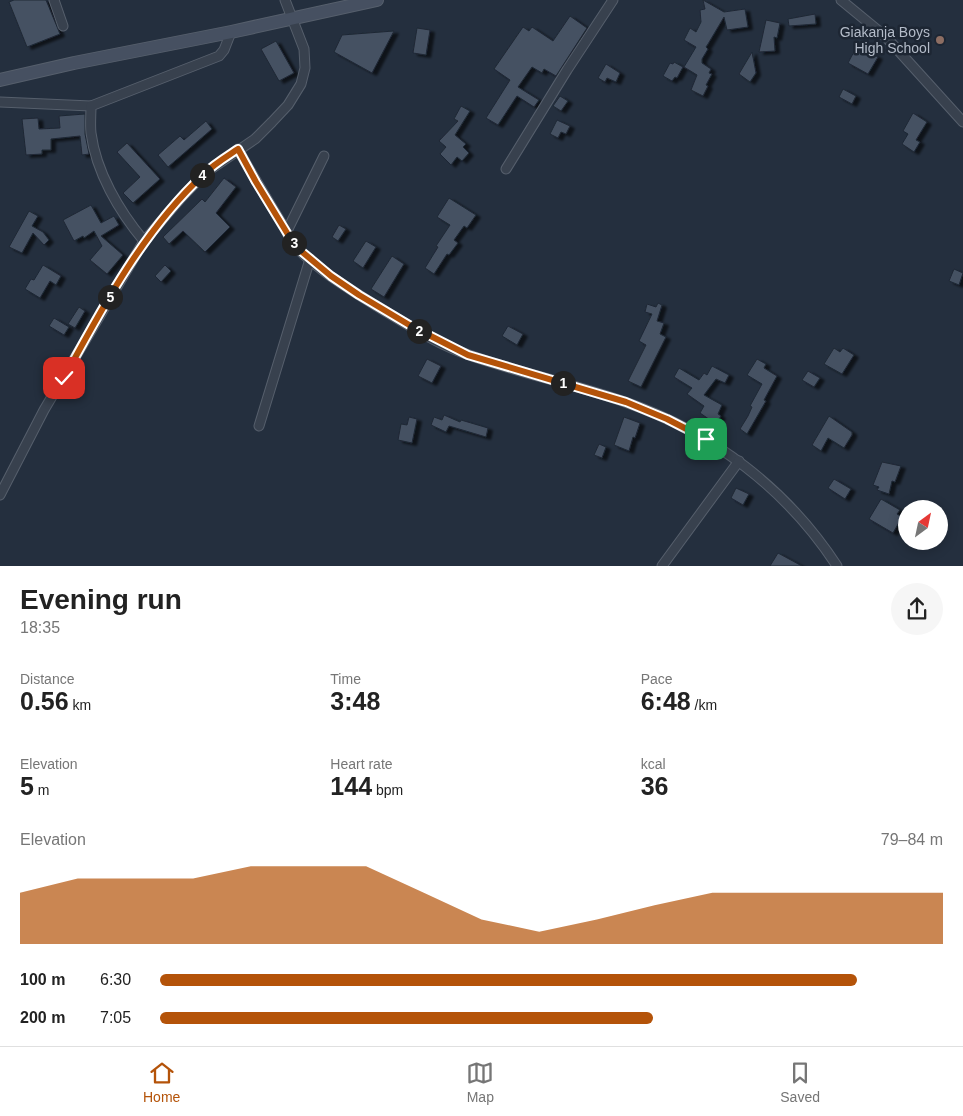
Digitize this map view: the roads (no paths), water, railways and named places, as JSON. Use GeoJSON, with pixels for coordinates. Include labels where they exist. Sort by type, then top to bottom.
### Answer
{"type":"FeatureCollection","features":[{"type":"Feature","properties":{"kind":"main road"},"geometry":{"type":"LineString","coordinates":[[0,80],[74,63],[292,19],[350,2],[377,0]]}},
{"type":"Feature","properties":{"kind":"street"},"geometry":{"type":"LineString","coordinates":[[54,0],[64,26]]}},
{"type":"Feature","properties":{"kind":"street"},"geometry":{"type":"LineString","coordinates":[[0,495],[44,410],[144,241],[205,173],[255,139],[272,122],[288,104],[300,84],[305,68],[304,48],[285,0]]}},
{"type":"Feature","properties":{"kind":"street"},"geometry":{"type":"LineString","coordinates":[[506,169],[614,0]]}},
{"type":"Feature","properties":{"kind":"street"},"geometry":{"type":"LineString","coordinates":[[841,0],[886,37],[963,122]]}},
{"type":"Feature","properties":{"kind":"street"},"geometry":{"type":"LineString","coordinates":[[0,102],[91,106],[219,56],[224,50],[231,32]]}},
{"type":"Feature","properties":{"kind":"street"},"geometry":{"type":"LineString","coordinates":[[91,106],[91,132],[100,166],[110,190],[144,241]]}},
{"type":"Feature","properties":{"kind":"street"},"geometry":{"type":"LineString","coordinates":[[238,149],[295,246],[331,276],[359,295],[468,355],[626,402],[667,419],[706,439],[739,461],[802,518],[837,566]]}},
{"type":"Feature","properties":{"kind":"street"},"geometry":{"type":"LineString","coordinates":[[287,231],[324,156]]}},
{"type":"Feature","properties":{"kind":"street"},"geometry":{"type":"LineString","coordinates":[[259,426],[310,258]]}},
{"type":"Feature","properties":{"kind":"street"},"geometry":{"type":"LineString","coordinates":[[662,566],[739,461]]}},
{"type":"Feature","properties":{"kind":"place","name":"Giakanja Boys High School"},"geometry":{"type":"Point","coordinates":[940,40]}}]}
